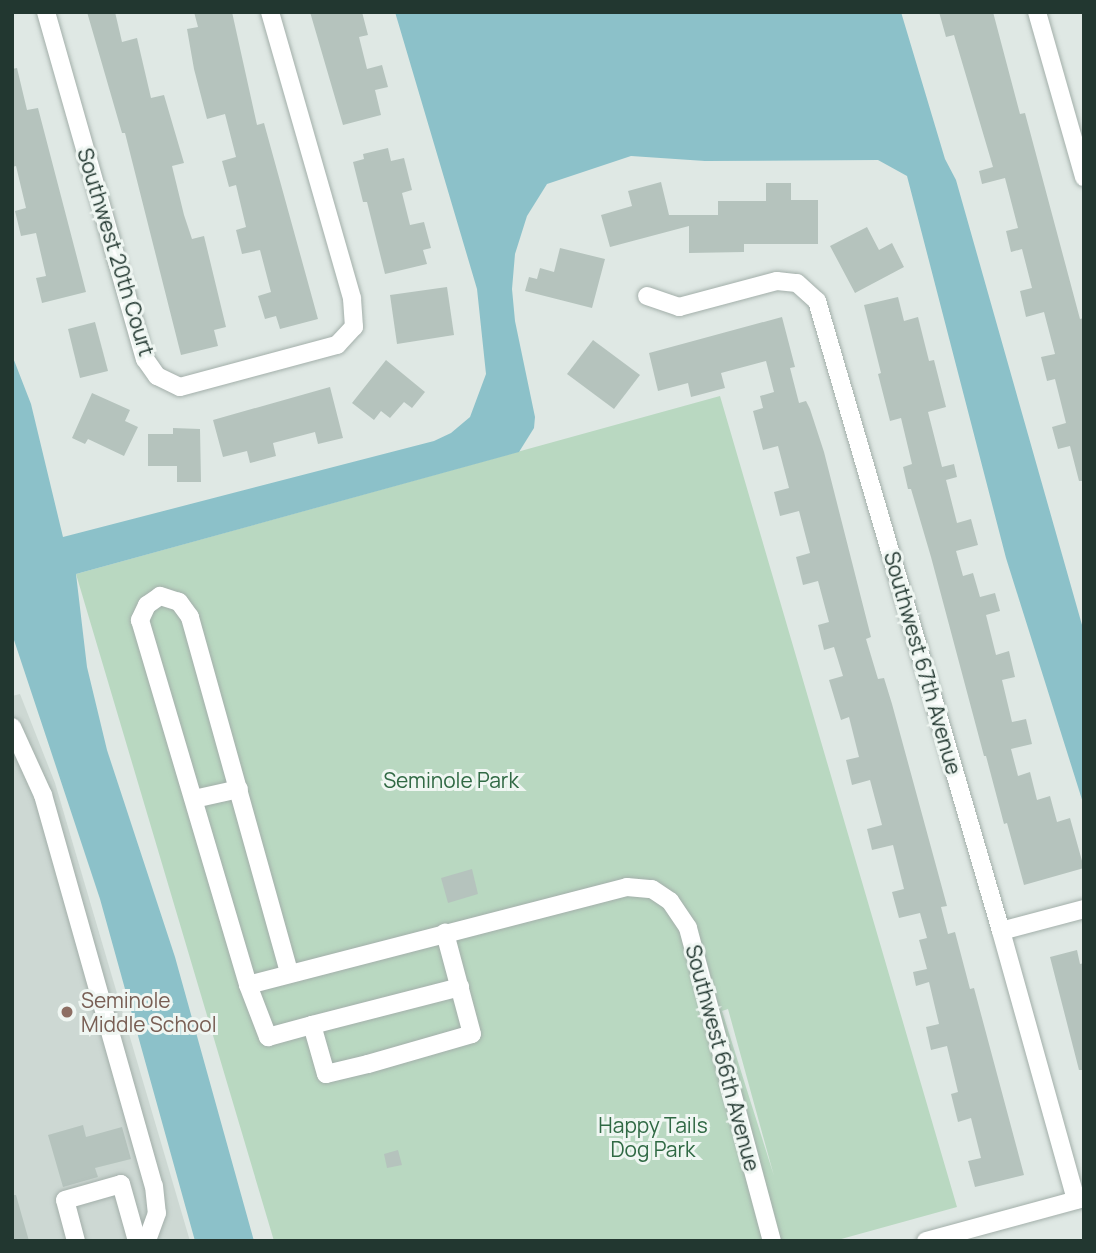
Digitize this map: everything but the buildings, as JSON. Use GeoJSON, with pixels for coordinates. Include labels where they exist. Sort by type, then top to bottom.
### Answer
{"type":"FeatureCollection","features":[{"type":"Feature","properties":{"kind":"street","name":"Southwest 20th Court"},"geometry":{"type":"LineString","coordinates":[[46,12],[145,359],[157,376],[180,387],[337,345],[354,327],[352,298],[270,12]]}},
{"type":"Feature","properties":{"kind":"street"},"geometry":{"type":"LineString","coordinates":[[1037,12],[1084,177]]}},
{"type":"Feature","properties":{"kind":"street","name":"Southwest 67th Avenue"},"geometry":{"type":"LineString","coordinates":[[648,296],[679,306],[777,281],[797,283],[817,301],[1080,1199]]}},
{"type":"Feature","properties":{"kind":"street"},"geometry":{"type":"LineString","coordinates":[[289,972],[190,617],[178,602],[160,596],[148,605],[140,620],[248,985],[268,1037],[460,987]]}},
{"type":"Feature","properties":{"kind":"street"},"geometry":{"type":"LineString","coordinates":[[12,727],[43,795],[153,1186],[157,1213],[147,1241]]}},
{"type":"Feature","properties":{"kind":"street"},"geometry":{"type":"LineString","coordinates":[[194,799],[239,789]]}},
{"type":"Feature","properties":{"kind":"street","name":"Southwest 66th Avenue"},"geometry":{"type":"LineString","coordinates":[[445,933],[627,887],[652,889],[670,901],[688,928],[772,1241]]}},
{"type":"Feature","properties":{"kind":"street"},"geometry":{"type":"LineString","coordinates":[[1001,931],[1084,909]]}},
{"type":"Feature","properties":{"kind":"street"},"geometry":{"type":"LineString","coordinates":[[248,985],[289,972],[445,933],[471,1034],[326,1074],[312,1025]]}},
{"type":"Feature","properties":{"kind":"street"},"geometry":{"type":"LineString","coordinates":[[76,1241],[65,1200],[121,1184],[137,1241]]}},
{"type":"Feature","properties":{"kind":"street"},"geometry":{"type":"LineString","coordinates":[[926,1241],[1080,1199]]}},
{"type":"Feature","properties":{"kind":"shaded area","name":"Seminole Middle School"},"geometry":{"type":"Polygon","coordinates":[[[20,694],[55,783],[190,1241],[12,1241],[12,696],[20,694]]]}},
{"type":"Feature","properties":{"kind":"green space","name":"Seminole Park"},"geometry":{"type":"Polygon","coordinates":[[[720,396],[957,1207],[834,1241],[274,1241],[76,574],[720,396]],[[728,1009],[722,1011],[774,1176],[728,1009]]]}},
{"type":"Feature","properties":{"kind":"water"},"geometry":{"type":"Polygon","coordinates":[[[395,12],[901,12],[945,159],[956,180],[1084,632],[1084,806],[1006,558],[907,176],[878,160],[705,161],[631,156],[547,184],[527,216],[515,254],[512,289],[515,321],[535,417],[534,428],[519,452],[76,574],[87,667],[107,750],[175,957],[254,1241],[195,1241],[100,899],[12,634],[12,355],[31,404],[63,537],[434,441],[451,433],[470,417],[486,374],[477,289],[395,12]]]}},
{"type":"Feature","properties":{"kind":"place","name":"Seminole Middle School"},"geometry":{"type":"Point","coordinates":[67,1012]}},
{"type":"Feature","properties":{"kind":"park label","name":"Happy Tails Dog Park"},"geometry":{"type":"Point","coordinates":[653,1137]}}]}
